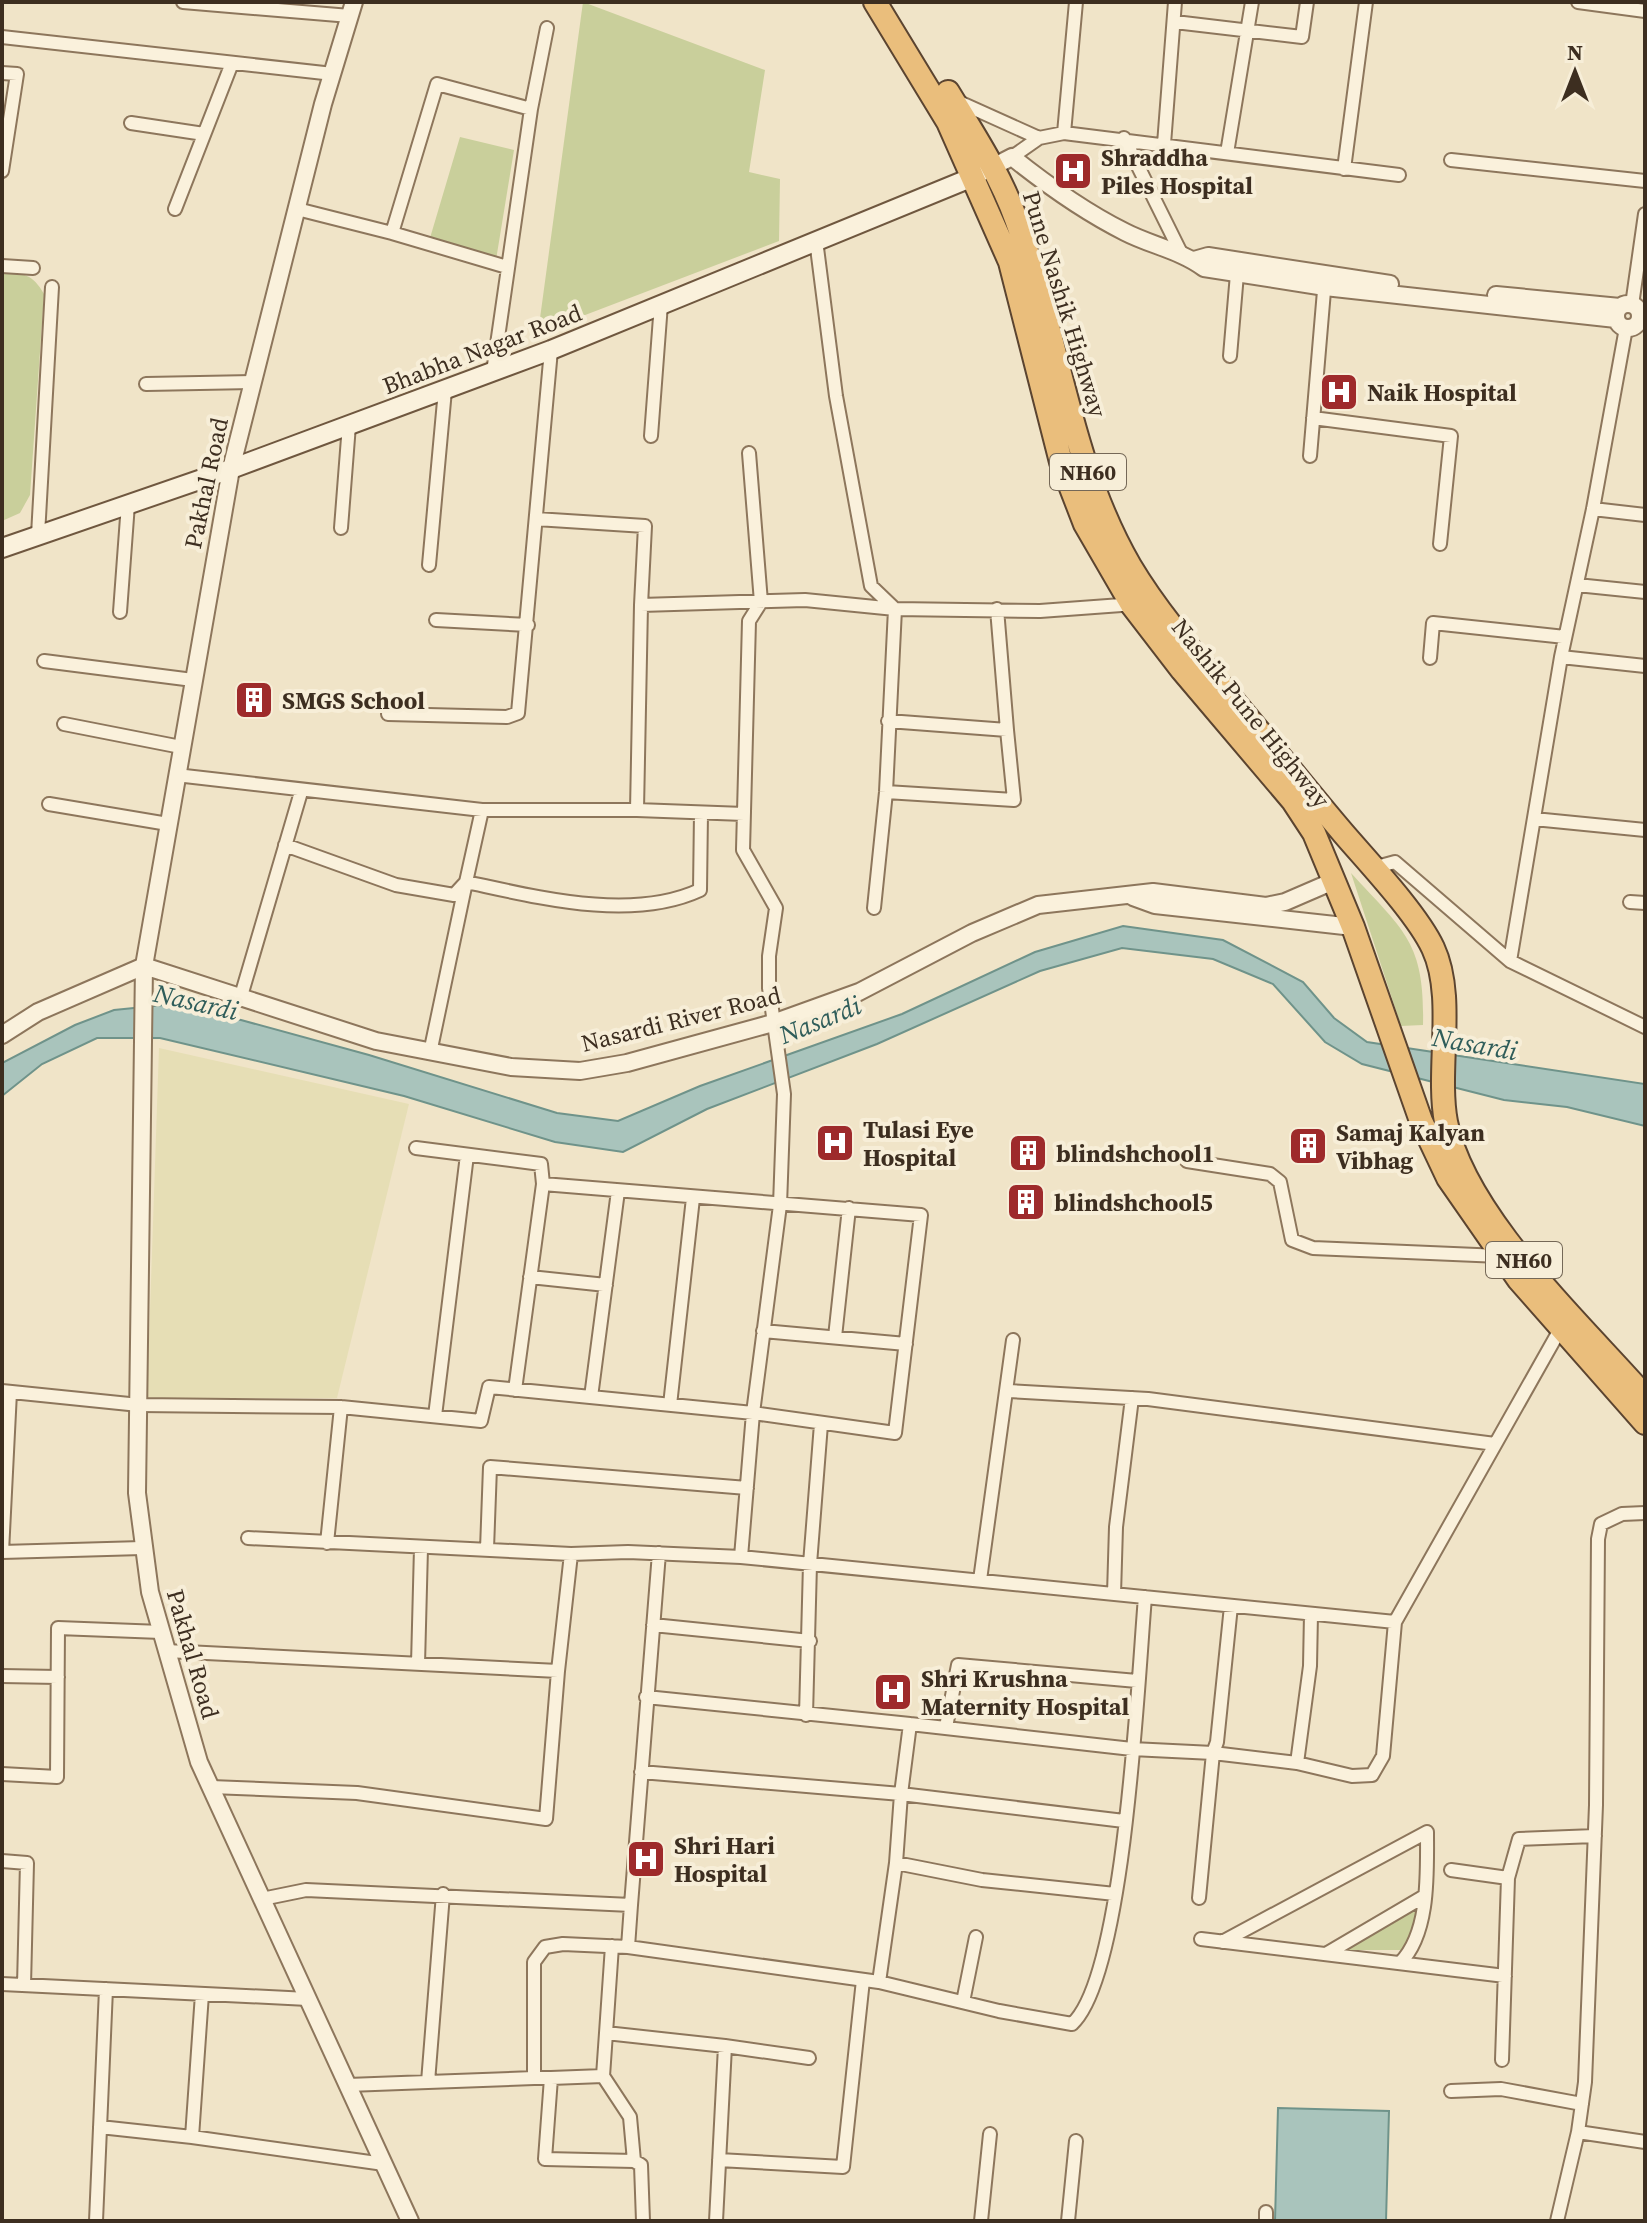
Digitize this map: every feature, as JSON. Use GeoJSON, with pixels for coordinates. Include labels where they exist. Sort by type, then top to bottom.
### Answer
{"type":"FeatureCollection","features":[{"type":"Feature","properties":{"kind":"highway","name":"Nashik Pune Highway"},"geometry":{"type":"LineString","coordinates":[[875,2],[948,122],[993,167],[1010,262],[1061,462],[1085,524],[1142,602],[1182,670],[1293,801],[1314,833],[1336,880],[1421,1121],[1448,1178],[1500,1256],[1645,1397]]}},
{"type":"Feature","properties":{"kind":"highway","name":"NH60"},"geometry":{"type":"LineString","coordinates":[[893,2],[993,167]]}},
{"type":"Feature","properties":{"kind":"highway","name":"NH60"},"geometry":{"type":"LineString","coordinates":[[1142,602],[1184,642],[1380,876]]}},
{"type":"Feature","properties":{"kind":"highway","name":"Nashik Pune Highway"},"geometry":{"type":"LineString","coordinates":[[1380,876],[1433,948],[1441,982],[1442,1100],[1447,1128],[1463,1174],[1565,1322],[1645,1423]]}},
{"type":"Feature","properties":{"kind":"main road","name":"Bhabha Nagar Road"},"geometry":{"type":"LineString","coordinates":[[2,548],[231,469],[551,350],[993,167]]}},
{"type":"Feature","properties":{"kind":"street"},"geometry":{"type":"LineString","coordinates":[[183,2],[352,9]]}},
{"type":"Feature","properties":{"kind":"street"},"geometry":{"type":"LineString","coordinates":[[1064,133],[1076,2]]}},
{"type":"Feature","properties":{"kind":"street"},"geometry":{"type":"LineString","coordinates":[[1164,144],[1175,2]]}},
{"type":"Feature","properties":{"kind":"street"},"geometry":{"type":"LineString","coordinates":[[1227,153],[1252,2]]}},
{"type":"Feature","properties":{"kind":"street"},"geometry":{"type":"LineString","coordinates":[[1175,22],[1302,37],[1307,2]]}},
{"type":"Feature","properties":{"kind":"street"},"geometry":{"type":"LineString","coordinates":[[1344,169],[1366,2]]}},
{"type":"Feature","properties":{"kind":"street"},"geometry":{"type":"LineString","coordinates":[[1578,2],[1645,11]]}},
{"type":"Feature","properties":{"kind":"street","name":"Pakhal Road"},"geometry":{"type":"LineString","coordinates":[[352,9],[231,469],[144,973],[137,1493],[142,1548],[161,1632],[199,1762],[410,2221]]}},
{"type":"Feature","properties":{"kind":"street"},"geometry":{"type":"LineString","coordinates":[[493,372],[531,109],[547,28]]}},
{"type":"Feature","properties":{"kind":"street"},"geometry":{"type":"LineString","coordinates":[[2,37],[333,74]]}},
{"type":"Feature","properties":{"kind":"street"},"geometry":{"type":"LineString","coordinates":[[175,209],[232,63]]}},
{"type":"Feature","properties":{"kind":"street"},"geometry":{"type":"LineString","coordinates":[[2,73],[17,74],[2,171]]}},
{"type":"Feature","properties":{"kind":"street"},"geometry":{"type":"LineString","coordinates":[[392,233],[437,84],[531,109]]}},
{"type":"Feature","properties":{"kind":"street"},"geometry":{"type":"LineString","coordinates":[[951,98],[1039,138]]}},
{"type":"Feature","properties":{"kind":"street"},"geometry":{"type":"LineString","coordinates":[[131,123],[204,134]]}},
{"type":"Feature","properties":{"kind":"street"},"geometry":{"type":"LineString","coordinates":[[993,167],[1039,138],[1064,133],[1124,138],[1399,175]]}},
{"type":"Feature","properties":{"kind":"street"},"geometry":{"type":"LineString","coordinates":[[1124,138],[1188,259]]}},
{"type":"Feature","properties":{"kind":"street"},"geometry":{"type":"LineString","coordinates":[[1451,160],[1645,181]]}},
{"type":"Feature","properties":{"kind":"street"},"geometry":{"type":"LineString","coordinates":[[993,167],[1046,185],[1125,232],[1204,268],[1632,316]]}},
{"type":"Feature","properties":{"kind":"street"},"geometry":{"type":"LineString","coordinates":[[297,209],[507,267]]}},
{"type":"Feature","properties":{"kind":"street"},"geometry":{"type":"LineString","coordinates":[[1510,961],[1561,657],[1632,316],[1645,214]]}},
{"type":"Feature","properties":{"kind":"street"},"geometry":{"type":"LineString","coordinates":[[816,240],[836,396],[871,586],[895,609],[886,792],[874,908]]}},
{"type":"Feature","properties":{"kind":"street"},"geometry":{"type":"LineString","coordinates":[[1188,259],[1208,256],[1325,282]]}},
{"type":"Feature","properties":{"kind":"street"},"geometry":{"type":"LineString","coordinates":[[2,266],[33,268]]}},
{"type":"Feature","properties":{"kind":"street"},"geometry":{"type":"LineString","coordinates":[[1230,356],[1237,274]]}},
{"type":"Feature","properties":{"kind":"street"},"geometry":{"type":"LineString","coordinates":[[1310,456],[1325,282]]}},
{"type":"Feature","properties":{"kind":"street"},"geometry":{"type":"LineString","coordinates":[[38,535],[52,287]]}},
{"type":"Feature","properties":{"kind":"street"},"geometry":{"type":"LineString","coordinates":[[651,436],[661,304]]}},
{"type":"Feature","properties":{"kind":"street"},"geometry":{"type":"LineString","coordinates":[[388,714],[507,717],[518,713],[551,350]]}},
{"type":"Feature","properties":{"kind":"street"},"geometry":{"type":"LineString","coordinates":[[146,384],[253,382]]}},
{"type":"Feature","properties":{"kind":"street"},"geometry":{"type":"LineString","coordinates":[[429,565],[445,390]]}},
{"type":"Feature","properties":{"kind":"street"},"geometry":{"type":"LineString","coordinates":[[1313,418],[1451,436],[1440,544]]}},
{"type":"Feature","properties":{"kind":"street"},"geometry":{"type":"LineString","coordinates":[[341,528],[349,425]]}},
{"type":"Feature","properties":{"kind":"street"},"geometry":{"type":"LineString","coordinates":[[741,1557],[753,1413],[780,1205],[784,1094],[774,1031],[769,956],[776,908],[743,850],[749,621],[761,602],[749,453]]}},
{"type":"Feature","properties":{"kind":"street"},"geometry":{"type":"LineString","coordinates":[[120,612],[128,504]]}},
{"type":"Feature","properties":{"kind":"street"},"geometry":{"type":"LineString","coordinates":[[1593,509],[1645,515]]}},
{"type":"Feature","properties":{"kind":"street"},"geometry":{"type":"LineString","coordinates":[[536,519],[645,526],[637,810]]}},
{"type":"Feature","properties":{"kind":"street"},"geometry":{"type":"LineString","coordinates":[[1577,585],[1645,592]]}},
{"type":"Feature","properties":{"kind":"street"},"geometry":{"type":"LineString","coordinates":[[641,605],[805,600],[895,609],[1040,611],[1142,602]]}},
{"type":"Feature","properties":{"kind":"street"},"geometry":{"type":"LineString","coordinates":[[886,792],[1014,800],[997,609]]}},
{"type":"Feature","properties":{"kind":"street"},"geometry":{"type":"LineString","coordinates":[[436,620],[528,625]]}},
{"type":"Feature","properties":{"kind":"street"},"geometry":{"type":"LineString","coordinates":[[1430,658],[1433,623],[1565,637]]}},
{"type":"Feature","properties":{"kind":"street"},"geometry":{"type":"LineString","coordinates":[[1561,657],[1645,666]]}},
{"type":"Feature","properties":{"kind":"street"},"geometry":{"type":"LineString","coordinates":[[44,661],[193,680]]}},
{"type":"Feature","properties":{"kind":"street"},"geometry":{"type":"LineString","coordinates":[[888,721],[1007,730]]}},
{"type":"Feature","properties":{"kind":"street"},"geometry":{"type":"LineString","coordinates":[[64,724],[181,747]]}},
{"type":"Feature","properties":{"kind":"street"},"geometry":{"type":"LineString","coordinates":[[176,775],[301,792],[482,810],[744,814]]}},
{"type":"Feature","properties":{"kind":"street"},"geometry":{"type":"LineString","coordinates":[[241,996],[301,792]]}},
{"type":"Feature","properties":{"kind":"street"},"geometry":{"type":"LineString","coordinates":[[49,804],[168,824]]}},
{"type":"Feature","properties":{"kind":"street"},"geometry":{"type":"LineString","coordinates":[[430,1053],[482,810]]}},
{"type":"Feature","properties":{"kind":"street"},"geometry":{"type":"LineString","coordinates":[[466,882],[570,904],[674,902],[700,890],[701,813]]}},
{"type":"Feature","properties":{"kind":"street"},"geometry":{"type":"LineString","coordinates":[[1534,819],[1645,830]]}},
{"type":"Feature","properties":{"kind":"street"},"geometry":{"type":"LineString","coordinates":[[285,845],[396,885],[454,895],[466,882]]}},
{"type":"Feature","properties":{"kind":"street"},"geometry":{"type":"LineString","coordinates":[[1380,876],[1395,862],[1510,961],[1645,1027]]}},
{"type":"Feature","properties":{"kind":"street","name":"Nasardi River Road"},"geometry":{"type":"LineString","coordinates":[[144,973],[241,996],[376,1041],[511,1067],[580,1071],[774,1031],[1019,911],[1057,900],[1153,892],[1266,906],[1285,902],[1336,880]]}},
{"type":"Feature","properties":{"kind":"street"},"geometry":{"type":"LineString","coordinates":[[1124,894],[1155,905],[1353,927]]}},
{"type":"Feature","properties":{"kind":"street"},"geometry":{"type":"LineString","coordinates":[[1630,902],[1645,903]]}},
{"type":"Feature","properties":{"kind":"street"},"geometry":{"type":"LineString","coordinates":[[2,1035],[38,1012],[144,973]]}},
{"type":"Feature","properties":{"kind":"street"},"geometry":{"type":"LineString","coordinates":[[416,1148],[541,1164],[543,1184],[515,1390]]}},
{"type":"Feature","properties":{"kind":"street"},"geometry":{"type":"LineString","coordinates":[[435,1416],[467,1155]]}},
{"type":"Feature","properties":{"kind":"street"},"geometry":{"type":"LineString","coordinates":[[1187,1161],[1270,1174],[1280,1182],[1292,1240],[1313,1248],[1500,1256]]}},
{"type":"Feature","properties":{"kind":"street"},"geometry":{"type":"LineString","coordinates":[[142,1548],[2,1552],[6,1392],[139,1405],[341,1407],[481,1421],[489,1387],[753,1413],[895,1433],[921,1215],[543,1184]]}},
{"type":"Feature","properties":{"kind":"street"},"geometry":{"type":"LineString","coordinates":[[591,1397],[618,1191]]}},
{"type":"Feature","properties":{"kind":"street"},"geometry":{"type":"LineString","coordinates":[[670,1405],[693,1198]]}},
{"type":"Feature","properties":{"kind":"street"},"geometry":{"type":"LineString","coordinates":[[835,1337],[849,1208]]}},
{"type":"Feature","properties":{"kind":"street"},"geometry":{"type":"LineString","coordinates":[[530,1277],[606,1285]]}},
{"type":"Feature","properties":{"kind":"street"},"geometry":{"type":"LineString","coordinates":[[646,1697],[1132,1749],[1213,1753],[1297,1763],[1352,1776],[1372,1775],[1378,1770],[1383,1756],[1395,1622],[1565,1322]]}},
{"type":"Feature","properties":{"kind":"street"},"geometry":{"type":"LineString","coordinates":[[763,1331],[906,1344]]}},
{"type":"Feature","properties":{"kind":"street"},"geometry":{"type":"LineString","coordinates":[[980,1580],[1009,1391],[1013,1340]]}},
{"type":"Feature","properties":{"kind":"street"},"geometry":{"type":"LineString","coordinates":[[1009,1391],[1132,1398],[1495,1444]]}},
{"type":"Feature","properties":{"kind":"street"},"geometry":{"type":"LineString","coordinates":[[1114,1594],[1116,1527],[1132,1398]]}},
{"type":"Feature","properties":{"kind":"street"},"geometry":{"type":"LineString","coordinates":[[327,1543],[341,1407]]}},
{"type":"Feature","properties":{"kind":"street"},"geometry":{"type":"LineString","coordinates":[[806,1715],[810,1564],[821,1424]]}},
{"type":"Feature","properties":{"kind":"street"},"geometry":{"type":"LineString","coordinates":[[487,1549],[490,1467],[747,1488]]}},
{"type":"Feature","properties":{"kind":"street"},"geometry":{"type":"LineString","coordinates":[[1557,2221],[1582,2104],[1595,1836],[1598,1539],[1601,1524],[1610,1518],[1645,1513]]}},
{"type":"Feature","properties":{"kind":"street"},"geometry":{"type":"LineString","coordinates":[[248,1538],[571,1554],[659,1553],[741,1557],[1395,1622]]}},
{"type":"Feature","properties":{"kind":"street"},"geometry":{"type":"LineString","coordinates":[[418,1664],[421,1548]]}},
{"type":"Feature","properties":{"kind":"street"},"geometry":{"type":"LineString","coordinates":[[628,1947],[659,1553]]}},
{"type":"Feature","properties":{"kind":"street"},"geometry":{"type":"LineString","coordinates":[[211,1787],[357,1793],[546,1819],[571,1554]]}},
{"type":"Feature","properties":{"kind":"street"},"geometry":{"type":"LineString","coordinates":[[534,2078],[534,1962],[545,1947],[563,1944],[628,1947],[879,1982],[1072,2024],[1088,1999],[1101,1966],[1115,1894],[1145,1597]]}},
{"type":"Feature","properties":{"kind":"street"},"geometry":{"type":"LineString","coordinates":[[1199,1898],[1231,1606]]}},
{"type":"Feature","properties":{"kind":"street"},"geometry":{"type":"LineString","coordinates":[[1297,1763],[1310,1666],[1311,1614]]}},
{"type":"Feature","properties":{"kind":"street"},"geometry":{"type":"LineString","coordinates":[[653,1625],[810,1641]]}},
{"type":"Feature","properties":{"kind":"street"},"geometry":{"type":"LineString","coordinates":[[2,1774],[57,1777],[58,1628],[161,1632]]}},
{"type":"Feature","properties":{"kind":"street"},"geometry":{"type":"LineString","coordinates":[[166,1651],[558,1671]]}},
{"type":"Feature","properties":{"kind":"street"},"geometry":{"type":"LineString","coordinates":[[946,1727],[958,1665],[1137,1681]]}},
{"type":"Feature","properties":{"kind":"street"},"geometry":{"type":"LineString","coordinates":[[2,1676],[58,1677]]}},
{"type":"Feature","properties":{"kind":"street"},"geometry":{"type":"LineString","coordinates":[[879,1982],[896,1863],[910,1724]]}},
{"type":"Feature","properties":{"kind":"street"},"geometry":{"type":"LineString","coordinates":[[641,1772],[901,1794],[1124,1821]]}},
{"type":"Feature","properties":{"kind":"street"},"geometry":{"type":"LineString","coordinates":[[1222,1942],[1427,1832],[1423,1897],[1416,1941],[1400,1963]]}},
{"type":"Feature","properties":{"kind":"street"},"geometry":{"type":"LineString","coordinates":[[1502,2060],[1508,1878],[1519,1839],[1595,1836]]}},
{"type":"Feature","properties":{"kind":"street"},"geometry":{"type":"LineString","coordinates":[[2,1861],[27,1863],[24,1985]]}},
{"type":"Feature","properties":{"kind":"street"},"geometry":{"type":"LineString","coordinates":[[896,1863],[982,1880],[1115,1894]]}},
{"type":"Feature","properties":{"kind":"street"},"geometry":{"type":"LineString","coordinates":[[1451,1870],[1508,1878]]}},
{"type":"Feature","properties":{"kind":"street"},"geometry":{"type":"LineString","coordinates":[[262,1899],[306,1890],[631,1905]]}},
{"type":"Feature","properties":{"kind":"street"},"geometry":{"type":"LineString","coordinates":[[428,2082],[443,1894]]}},
{"type":"Feature","properties":{"kind":"street"},"geometry":{"type":"LineString","coordinates":[[1326,1954],[1423,1897]]}},
{"type":"Feature","properties":{"kind":"street"},"geometry":{"type":"LineString","coordinates":[[963,2002],[976,1937]]}},
{"type":"Feature","properties":{"kind":"street"},"geometry":{"type":"LineString","coordinates":[[1201,1939],[1505,1976]]}},
{"type":"Feature","properties":{"kind":"street"},"geometry":{"type":"LineString","coordinates":[[612,1946],[603,2076],[630,2117],[634,2161],[644,2172],[643,2221]]}},
{"type":"Feature","properties":{"kind":"street"},"geometry":{"type":"LineString","coordinates":[[719,2160],[843,2167],[863,1980]]}},
{"type":"Feature","properties":{"kind":"street"},"geometry":{"type":"LineString","coordinates":[[2,1984],[308,1999]]}},
{"type":"Feature","properties":{"kind":"street"},"geometry":{"type":"LineString","coordinates":[[96,2221],[106,1989]]}},
{"type":"Feature","properties":{"kind":"street"},"geometry":{"type":"LineString","coordinates":[[192,2137],[202,1994]]}},
{"type":"Feature","properties":{"kind":"street"},"geometry":{"type":"LineString","coordinates":[[606,2033],[809,2058]]}},
{"type":"Feature","properties":{"kind":"street"},"geometry":{"type":"LineString","coordinates":[[716,2221],[725,2046]]}},
{"type":"Feature","properties":{"kind":"street"},"geometry":{"type":"LineString","coordinates":[[348,2085],[603,2076]]}},
{"type":"Feature","properties":{"kind":"street"},"geometry":{"type":"LineString","coordinates":[[551,2078],[545,2159],[634,2161]]}},
{"type":"Feature","properties":{"kind":"street"},"geometry":{"type":"LineString","coordinates":[[1451,2091],[1501,2089],[1582,2104]]}},
{"type":"Feature","properties":{"kind":"street"},"geometry":{"type":"LineString","coordinates":[[100,2127],[384,2164]]}},
{"type":"Feature","properties":{"kind":"street"},"geometry":{"type":"LineString","coordinates":[[1578,2132],[1645,2142]]}},
{"type":"Feature","properties":{"kind":"street"},"geometry":{"type":"LineString","coordinates":[[981,2221],[990,2134]]}},
{"type":"Feature","properties":{"kind":"street"},"geometry":{"type":"LineString","coordinates":[[1068,2221],[1076,2141]]}},
{"type":"Feature","properties":{"kind":"shaded area"},"geometry":{"type":"Polygon","coordinates":[[[159,1048],[409,1104],[337,1398],[147,1398],[159,1048]]]}},
{"type":"Feature","properties":{"kind":"green space"},"geometry":{"type":"Polygon","coordinates":[[[583,2],[765,70],[749,172],[780,179],[779,241],[538,333],[583,2]]]}},
{"type":"Feature","properties":{"kind":"green space"},"geometry":{"type":"Polygon","coordinates":[[[460,137],[514,150],[496,260],[430,238],[460,137]]]}},
{"type":"Feature","properties":{"kind":"green space"},"geometry":{"type":"Polygon","coordinates":[[[2,272],[27,276],[36,282],[44,294],[30,495],[20,513],[2,521],[2,272]]]}},
{"type":"Feature","properties":{"kind":"green space"},"geometry":{"type":"Polygon","coordinates":[[[1351,873],[1408,940],[1420,974],[1423,1025],[1401,1026],[1351,873]]]}},
{"type":"Feature","properties":{"kind":"green space"},"geometry":{"type":"Polygon","coordinates":[[[1420,1905],[1411,1945],[1405,1950],[1340,1950],[1420,1905]]]}},
{"type":"Feature","properties":{"kind":"water"},"geometry":{"type":"Polygon","coordinates":[[[1123,926],[1223,940],[1303,982],[1334,1018],[1367,1042],[1645,1084],[1645,1126],[1567,1107],[1504,1100],[1362,1064],[1325,1042],[1273,984],[1213,959],[1122,948],[1040,971],[877,1044],[707,1109],[623,1152],[555,1142],[404,1096],[160,1038],[97,1038],[42,1064],[2,1096],[2,1063],[75,1025],[114,1010],[164,1005],[241,1020],[369,1055],[557,1113],[618,1121],[700,1086],[902,1014],[1035,952],[1123,926]]]}},
{"type":"Feature","properties":{"kind":"water"},"geometry":{"type":"Polygon","coordinates":[[[1278,2108],[1389,2111],[1386,2221],[1275,2221],[1278,2108]]]}},
{"type":"Feature","properties":{"kind":"place","name":"Shraddha Piles Hospital"},"geometry":{"type":"Point","coordinates":[1073,171]}},
{"type":"Feature","properties":{"kind":"place","name":"Naik Hospital"},"geometry":{"type":"Point","coordinates":[1339,392]}},
{"type":"Feature","properties":{"kind":"place","name":"SMGS School"},"geometry":{"type":"Point","coordinates":[254,700]}},
{"type":"Feature","properties":{"kind":"place","name":"Tulasi Eye Hospital"},"geometry":{"type":"Point","coordinates":[835,1143]}},
{"type":"Feature","properties":{"kind":"place","name":"Samaj Kalyan Vibhag"},"geometry":{"type":"Point","coordinates":[1308,1146]}},
{"type":"Feature","properties":{"kind":"place","name":"blindshchool1"},"geometry":{"type":"Point","coordinates":[1028,1153]}},
{"type":"Feature","properties":{"kind":"place","name":"blindshchool5"},"geometry":{"type":"Point","coordinates":[1026,1202]}},
{"type":"Feature","properties":{"kind":"place","name":"Shri Krushna Maternity Hospital"},"geometry":{"type":"Point","coordinates":[893,1692]}},
{"type":"Feature","properties":{"kind":"place","name":"Shri Hari Hospital"},"geometry":{"type":"Point","coordinates":[646,1859]}},
{"type":"Feature","properties":{"kind":"water label","name":"Nasardi"},"geometry":{"type":"Point","coordinates":[196,1002]}},
{"type":"Feature","properties":{"kind":"water label","name":"Nasardi"},"geometry":{"type":"Point","coordinates":[820,1020]}},
{"type":"Feature","properties":{"kind":"water label","name":"Nasardi"},"geometry":{"type":"Point","coordinates":[1475,1044]}}]}
